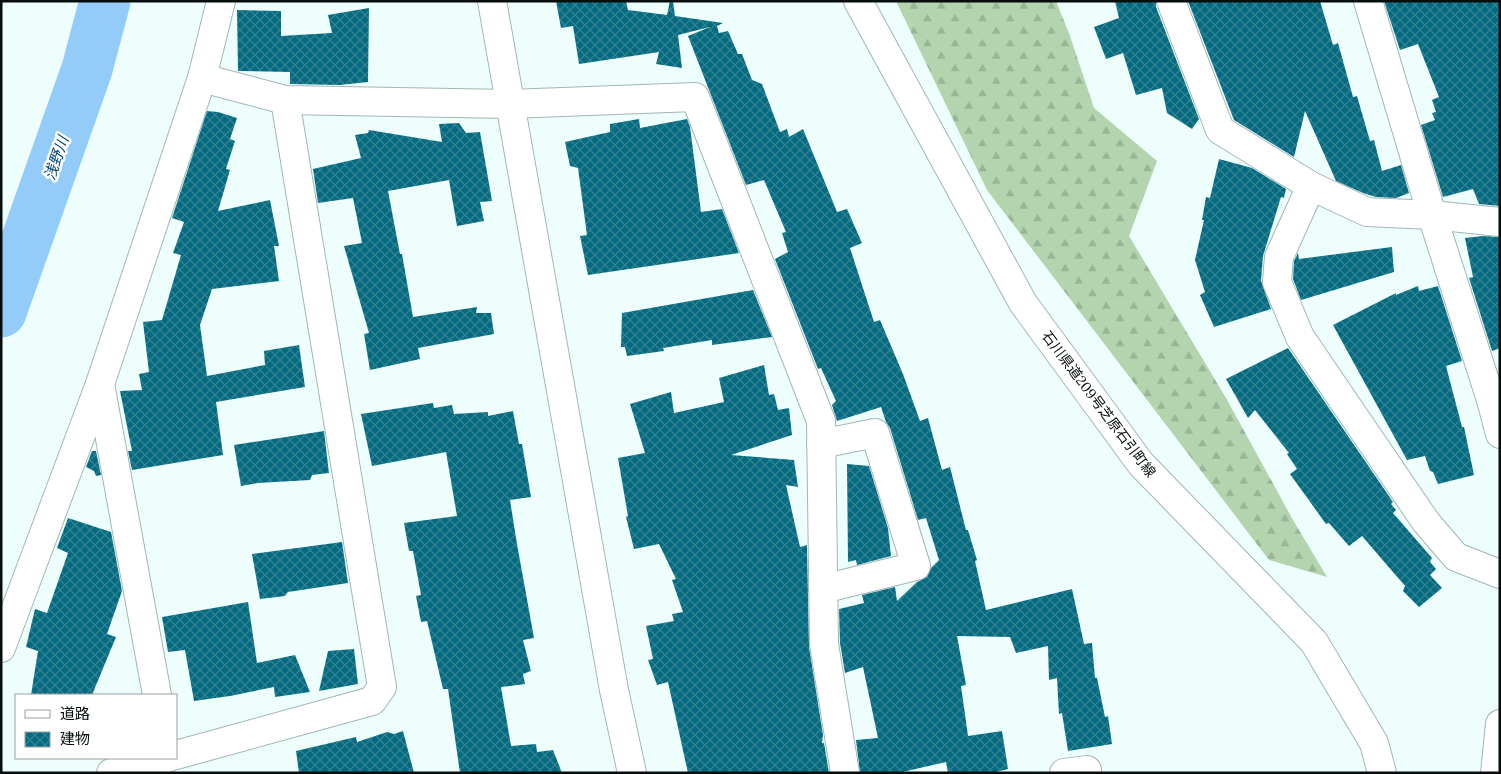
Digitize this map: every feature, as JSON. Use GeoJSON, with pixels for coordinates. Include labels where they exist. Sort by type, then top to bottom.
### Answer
{"type":"FeatureCollection","features":[{"type":"Feature","properties":{"kind":"street"},"geometry":{"type":"LineString","coordinates":[[1,648],[100,384],[202,78],[221,1]]}},
{"type":"Feature","properties":{"kind":"street"},"geometry":{"type":"LineString","coordinates":[[492,1],[508,104],[614,690],[632,773]]}},
{"type":"Feature","properties":{"kind":"street","name":"石川県道209号芝原石引町線"},"geometry":{"type":"LineString","coordinates":[[858,1],[1023,303],[1140,464],[1314,642],[1374,743],[1382,773]]}},
{"type":"Feature","properties":{"kind":"street"},"geometry":{"type":"LineString","coordinates":[[1171,1],[1220,130],[1311,186],[1367,212],[1432,215],[1500,222]]}},
{"type":"Feature","properties":{"kind":"street"},"geometry":{"type":"LineString","coordinates":[[1368,1],[1500,434]]}},
{"type":"Feature","properties":{"kind":"street"},"geometry":{"type":"LineString","coordinates":[[202,78],[285,100],[508,104],[695,97],[821,422],[824,644],[845,773]]}},
{"type":"Feature","properties":{"kind":"street"},"geometry":{"type":"LineString","coordinates":[[178,754],[372,700],[382,687],[285,100]]}},
{"type":"Feature","properties":{"kind":"street"},"geometry":{"type":"LineString","coordinates":[[1311,186],[1279,257],[1277,282],[1300,337],[1426,522],[1456,557],[1500,574]]}},
{"type":"Feature","properties":{"kind":"street"},"geometry":{"type":"LineString","coordinates":[[100,384],[157,694]]}},
{"type":"Feature","properties":{"kind":"street"},"geometry":{"type":"LineString","coordinates":[[821,444],[875,434],[916,566],[823,589]]}},
{"type":"Feature","properties":{"kind":"street"},"geometry":{"type":"LineString","coordinates":[[1495,773],[1500,724]]}},
{"type":"Feature","properties":{"kind":"street"},"geometry":{"type":"LineString","coordinates":[[111,773],[164,759]]}},
{"type":"Feature","properties":{"kind":"street"},"geometry":{"type":"LineString","coordinates":[[168,759],[172,773]]}},
{"type":"Feature","properties":{"kind":"green space"},"geometry":{"type":"Polygon","coordinates":[[[896,1],[1056,1],[1094,108],[1157,161],[1129,236],[1226,398],[1293,520],[1327,577],[1269,560],[987,190],[896,1]]]}},
{"type":"Feature","properties":{"kind":"building"},"geometry":{"type":"Polygon","coordinates":[[[556,1],[626,1],[628,10],[667,15],[670,1],[673,1],[675,16],[723,23],[717,26],[719,33],[728,31],[738,54],[742,54],[752,80],[762,84],[780,132],[787,129],[789,137],[803,129],[837,212],[847,209],[862,243],[850,248],[874,322],[880,320],[903,374],[920,421],[928,418],[942,470],[950,467],[966,530],[968,530],[977,560],[975,561],[986,610],[1072,589],[1084,644],[1092,643],[1095,678],[1097,678],[1105,717],[1108,716],[1112,744],[1068,751],[1062,713],[1059,714],[1057,678],[1049,680],[1048,646],[1016,653],[1010,637],[957,636],[966,685],[961,686],[968,736],[1002,731],[1008,769],[992,773],[948,773],[946,762],[898,773],[860,773],[856,740],[878,738],[863,667],[845,673],[840,643],[839,609],[864,603],[862,595],[895,587],[897,601],[917,582],[927,577],[931,568],[939,560],[926,518],[918,520],[890,428],[881,407],[837,421],[832,405],[836,401],[821,368],[818,369],[775,259],[788,252],[782,233],[786,232],[764,180],[746,185],[688,36],[710,27],[678,35],[682,68],[656,64],[659,52],[579,64],[573,26],[561,28],[556,1]]]}},
{"type":"Feature","properties":{"kind":"building"},"geometry":{"type":"Polygon","coordinates":[[[1115,1],[1156,1],[1156,7],[1199,119],[1192,129],[1167,113],[1162,88],[1136,95],[1123,53],[1106,59],[1094,27],[1119,18],[1115,1]]]}},
{"type":"Feature","properties":{"kind":"building"},"geometry":{"type":"Polygon","coordinates":[[[1188,1],[1320,1],[1333,45],[1338,43],[1353,97],[1357,96],[1370,141],[1374,140],[1382,171],[1401,165],[1409,193],[1396,198],[1376,197],[1336,181],[1305,111],[1294,157],[1234,120],[1188,1]]]}},
{"type":"Feature","properties":{"kind":"building"},"geometry":{"type":"Polygon","coordinates":[[[1384,1],[1500,1],[1500,206],[1479,204],[1473,189],[1443,197],[1421,125],[1435,120],[1432,113],[1436,112],[1432,100],[1439,97],[1418,44],[1400,50],[1384,1]]]}},
{"type":"Feature","properties":{"kind":"building"},"geometry":{"type":"Polygon","coordinates":[[[369,8],[368,82],[340,85],[290,84],[290,72],[238,71],[237,10],[281,11],[281,36],[332,33],[328,15],[369,8]]]}},
{"type":"Feature","properties":{"kind":"building"},"geometry":{"type":"Polygon","coordinates":[[[207,111],[218,112],[237,118],[230,139],[235,141],[226,169],[230,170],[218,211],[270,200],[279,246],[274,246],[279,281],[212,289],[200,325],[207,376],[265,365],[264,351],[299,345],[305,387],[216,402],[223,455],[132,470],[128,451],[132,451],[120,391],[142,390],[139,374],[149,372],[143,322],[162,320],[181,255],[173,253],[184,222],[172,218],[207,111]]]}},
{"type":"Feature","properties":{"kind":"building"},"geometry":{"type":"Polygon","coordinates":[[[639,119],[640,128],[687,119],[690,127],[701,212],[722,209],[739,253],[588,275],[580,236],[587,235],[578,168],[570,166],[565,142],[610,132],[610,124],[639,119]]]}},
{"type":"Feature","properties":{"kind":"building"},"geometry":{"type":"Polygon","coordinates":[[[459,123],[466,133],[480,132],[492,201],[480,202],[484,221],[457,226],[449,180],[388,191],[413,317],[477,307],[476,313],[491,313],[494,334],[418,348],[420,359],[370,370],[364,334],[369,333],[344,246],[362,243],[353,198],[318,203],[313,169],[361,158],[355,135],[368,133],[369,130],[442,142],[439,124],[459,123]]]}},
{"type":"Feature","properties":{"kind":"building"},"geometry":{"type":"Polygon","coordinates":[[[1219,159],[1252,168],[1286,189],[1284,198],[1281,197],[1263,256],[1261,281],[1271,309],[1214,327],[1200,295],[1205,292],[1195,260],[1204,220],[1202,220],[1206,197],[1210,198],[1219,159]]]}},
{"type":"Feature","properties":{"kind":"building"},"geometry":{"type":"Polygon","coordinates":[[[1500,237],[1500,348],[1492,351],[1469,278],[1473,277],[1465,238],[1500,237]]]}},
{"type":"Feature","properties":{"kind":"building"},"geometry":{"type":"Polygon","coordinates":[[[1392,247],[1394,272],[1301,300],[1293,279],[1294,261],[1298,253],[1299,259],[1392,247]]]}},
{"type":"Feature","properties":{"kind":"building"},"geometry":{"type":"Polygon","coordinates":[[[1418,286],[1419,291],[1438,286],[1462,361],[1446,366],[1462,427],[1464,427],[1474,475],[1438,484],[1433,472],[1430,471],[1425,456],[1407,460],[1333,325],[1396,293],[1396,295],[1418,286]]]}},
{"type":"Feature","properties":{"kind":"building"},"geometry":{"type":"Polygon","coordinates":[[[753,290],[772,337],[712,345],[712,340],[663,348],[664,351],[627,356],[625,347],[621,347],[622,313],[753,290]]]}},
{"type":"Feature","properties":{"kind":"building"},"geometry":{"type":"Polygon","coordinates":[[[1288,348],[1393,502],[1391,504],[1396,510],[1393,513],[1432,558],[1430,562],[1436,569],[1430,575],[1442,588],[1419,607],[1403,591],[1405,586],[1362,536],[1349,546],[1329,523],[1326,524],[1290,474],[1297,469],[1287,454],[1289,453],[1255,410],[1248,418],[1226,379],[1288,348]]]}},
{"type":"Feature","properties":{"kind":"building"},"geometry":{"type":"Polygon","coordinates":[[[764,365],[769,395],[774,394],[778,410],[789,408],[792,435],[731,455],[794,460],[798,487],[786,485],[800,547],[807,545],[809,647],[823,735],[822,743],[824,743],[829,773],[688,773],[668,682],[657,685],[648,660],[653,659],[646,626],[674,621],[672,614],[683,612],[672,580],[676,579],[659,544],[634,549],[626,517],[628,516],[618,458],[645,453],[630,404],[671,392],[674,413],[724,402],[719,378],[764,365]]]}},
{"type":"Feature","properties":{"kind":"building"},"geometry":{"type":"Polygon","coordinates":[[[433,403],[434,408],[452,405],[454,414],[488,412],[488,416],[513,411],[519,444],[522,444],[531,497],[510,500],[534,638],[523,640],[531,671],[523,674],[525,684],[501,687],[511,746],[536,744],[537,752],[553,750],[562,773],[460,773],[448,689],[443,689],[427,621],[421,622],[416,596],[421,595],[413,551],[409,551],[404,523],[457,516],[446,452],[372,466],[361,414],[433,403]]]}},
{"type":"Feature","properties":{"kind":"building"},"geometry":{"type":"Polygon","coordinates":[[[324,431],[329,473],[312,475],[310,480],[258,483],[241,486],[234,445],[324,431]]]}},
{"type":"Feature","properties":{"kind":"building"},"geometry":{"type":"Polygon","coordinates":[[[92,451],[96,451],[101,475],[96,476],[94,471],[86,467],[92,451]]]}},
{"type":"Feature","properties":{"kind":"building"},"geometry":{"type":"Polygon","coordinates":[[[847,464],[869,466],[888,528],[891,556],[857,565],[856,560],[848,562],[847,464]]]}},
{"type":"Feature","properties":{"kind":"building"},"geometry":{"type":"Polygon","coordinates":[[[68,518],[111,532],[122,591],[107,634],[116,637],[92,694],[31,694],[38,651],[26,647],[35,609],[47,613],[68,553],[57,548],[68,518]]]}},
{"type":"Feature","properties":{"kind":"building"},"geometry":{"type":"Polygon","coordinates":[[[342,542],[348,583],[288,592],[285,596],[260,599],[252,554],[342,542]]]}},
{"type":"Feature","properties":{"kind":"building"},"geometry":{"type":"Polygon","coordinates":[[[248,602],[257,663],[295,655],[310,692],[275,697],[274,687],[194,701],[185,650],[168,652],[162,617],[248,602]]]}},
{"type":"Feature","properties":{"kind":"building"},"geometry":{"type":"Polygon","coordinates":[[[354,649],[358,684],[319,691],[328,651],[354,649]]]}},
{"type":"Feature","properties":{"kind":"building"},"geometry":{"type":"Polygon","coordinates":[[[403,731],[414,773],[299,773],[296,751],[356,737],[357,742],[387,732],[394,734],[403,731]]]}},
{"type":"Feature","properties":{"kind":"waterway","name":"浅野川"},"geometry":{"type":"LineString","coordinates":[[1,312],[87,69],[105,1]]}}]}
